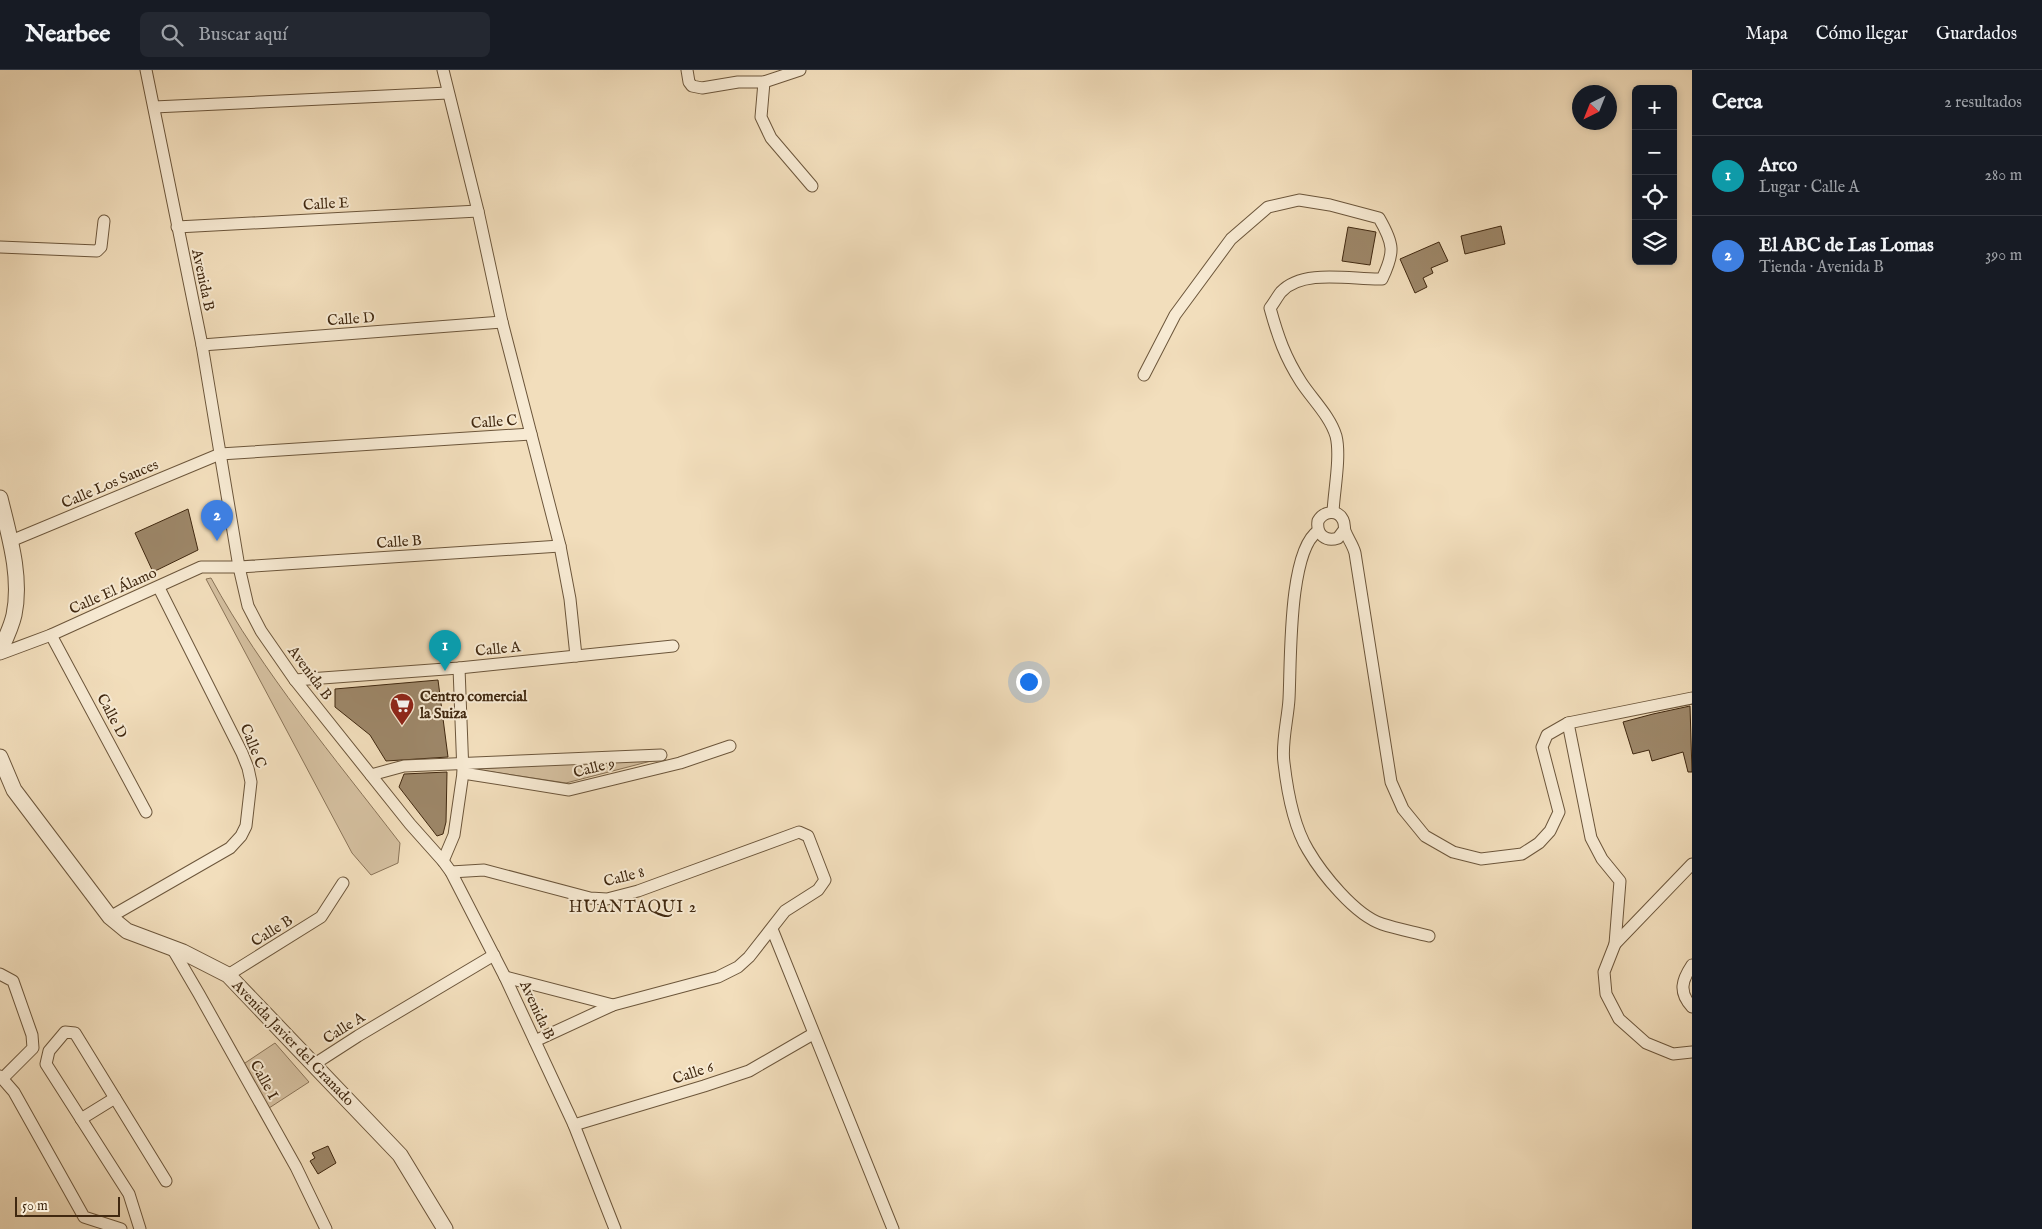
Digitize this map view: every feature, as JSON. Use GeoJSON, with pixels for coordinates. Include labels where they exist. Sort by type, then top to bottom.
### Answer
{"type":"FeatureCollection","features":[{"type":"Feature","properties":{"kind":"street","name":"Avenida B"},"geometry":{"type":"LineString","coordinates":[[146,70],[202,345],[239,567],[248,606],[261,631],[295,680],[410,824],[451,872],[506,977],[574,1125],[615,1229]]}},
{"type":"Feature","properties":{"kind":"street"},"geometry":{"type":"LineString","coordinates":[[443,70],[478,212],[502,322],[560,546],[570,600],[576,656]]}},
{"type":"Feature","properties":{"kind":"street"},"geometry":{"type":"LineString","coordinates":[[687,70],[689,82],[692,86],[702,88],[738,82],[764,82],[800,70]]}},
{"type":"Feature","properties":{"kind":"street"},"geometry":{"type":"LineString","coordinates":[[764,82],[761,117],[770,138],[812,186]]}},
{"type":"Feature","properties":{"kind":"street"},"geometry":{"type":"LineString","coordinates":[[154,107],[448,93]]}},
{"type":"Feature","properties":{"kind":"street"},"geometry":{"type":"LineString","coordinates":[[1144,375],[1175,315],[1231,238],[1268,207],[1299,200],[1330,205],[1379,218],[1390,236],[1392,258],[1382,279],[1322,276],[1295,282],[1281,292],[1270,308],[1279,341],[1301,382],[1328,420],[1336,437],[1338,454],[1333,512]]}},
{"type":"Feature","properties":{"kind":"street","name":"Calle E"},"geometry":{"type":"LineString","coordinates":[[177,227],[478,212]]}},
{"type":"Feature","properties":{"kind":"street"},"geometry":{"type":"LineString","coordinates":[[0,247],[97,251],[101,248],[104,221]]}},
{"type":"Feature","properties":{"kind":"street","name":"Calle D"},"geometry":{"type":"LineString","coordinates":[[202,345],[502,322]]}},
{"type":"Feature","properties":{"kind":"street","name":"Calle C"},"geometry":{"type":"LineString","coordinates":[[220,454],[531,434]]}},
{"type":"Feature","properties":{"kind":"street","name":"Calle Los Sauces"},"geometry":{"type":"LineString","coordinates":[[11,541],[220,454]]}},
{"type":"Feature","properties":{"kind":"street"},"geometry":{"type":"LineString","coordinates":[[0,498],[11,541],[16,582],[16,604],[0,653]]}},
{"type":"Feature","properties":{"kind":"street"},"geometry":{"type":"LineString","coordinates":[[1344,530],[1342,534],[1334,539],[1324,538],[1318,531],[1317,526],[1320,517],[1324,514],[1333,512],[1341,517],[1344,521],[1344,530],[1351,541],[1355,553],[1391,782],[1403,809],[1425,836],[1453,852],[1481,859],[1522,854],[1539,843],[1550,831],[1559,812],[1542,747],[1547,735],[1568,723],[1692,698]]}},
{"type":"Feature","properties":{"kind":"street"},"geometry":{"type":"LineString","coordinates":[[1318,531],[1311,536],[1304,549],[1290,633],[1289,699],[1283,761],[1295,816],[1307,849],[1335,889],[1358,909],[1380,924],[1430,936]]}},
{"type":"Feature","properties":{"kind":"street","name":"Calle B"},"geometry":{"type":"LineString","coordinates":[[239,567],[560,546]]}},
{"type":"Feature","properties":{"kind":"street","name":"Calle El Álamo"},"geometry":{"type":"LineString","coordinates":[[0,653],[51,635],[159,588],[201,567],[239,567]]}},
{"type":"Feature","properties":{"kind":"street","name":"Calle C"},"geometry":{"type":"LineString","coordinates":[[110,917],[230,848],[241,836],[246,826],[250,803],[251,782],[242,753],[159,588]]}},
{"type":"Feature","properties":{"kind":"street","name":"Calle D"},"geometry":{"type":"LineString","coordinates":[[51,635],[146,812]]}},
{"type":"Feature","properties":{"kind":"street","name":"Calle A"},"geometry":{"type":"LineString","coordinates":[[295,680],[459,668],[673,646]]}},
{"type":"Feature","properties":{"kind":"street"},"geometry":{"type":"LineString","coordinates":[[443,861],[454,836],[463,768],[459,668]]}},
{"type":"Feature","properties":{"kind":"street"},"geometry":{"type":"LineString","coordinates":[[1568,723],[1591,838],[1602,859],[1620,882],[1615,944],[1604,972],[1606,994],[1618,1019],[1646,1043],[1672,1054],[1692,1052]]}},
{"type":"Feature","properties":{"kind":"street","name":"Calle 9"},"geometry":{"type":"LineString","coordinates":[[463,768],[569,790],[680,763],[730,746]]}},
{"type":"Feature","properties":{"kind":"street"},"geometry":{"type":"LineString","coordinates":[[371,775],[404,766],[463,768],[661,755]]}},
{"type":"Feature","properties":{"kind":"street","name":"Avenida Javier del Granado"},"geometry":{"type":"LineString","coordinates":[[0,757],[14,790],[110,917],[127,931],[172,948],[228,975],[400,1155],[445,1229]]}},
{"type":"Feature","properties":{"kind":"street","name":"Calle 8"},"geometry":{"type":"LineString","coordinates":[[451,872],[484,870],[590,898],[607,899],[638,891],[799,832],[808,836],[825,880],[818,890],[785,911],[772,929]]}},
{"type":"Feature","properties":{"kind":"street"},"geometry":{"type":"LineString","coordinates":[[1615,944],[1692,864]]}},
{"type":"Feature","properties":{"kind":"street","name":"Calle B"},"geometry":{"type":"LineString","coordinates":[[228,975],[321,917],[343,883]]}},
{"type":"Feature","properties":{"kind":"street"},"geometry":{"type":"LineString","coordinates":[[535,1041],[613,1005],[718,977],[738,967],[749,957],[772,929],[893,1229]]}},
{"type":"Feature","properties":{"kind":"street","name":"Calle I"},"geometry":{"type":"LineString","coordinates":[[172,948],[296,1167],[326,1229]]}},
{"type":"Feature","properties":{"kind":"street","name":"Calle A"},"geometry":{"type":"LineString","coordinates":[[313,1065],[494,955]]}},
{"type":"Feature","properties":{"kind":"street"},"geometry":{"type":"LineString","coordinates":[[1692,965],[1683,979],[1683,991],[1692,1007]]}},
{"type":"Feature","properties":{"kind":"street"},"geometry":{"type":"LineString","coordinates":[[0,974],[13,981],[32,1035],[33,1048],[1,1077],[14,1092],[84,1217],[121,1229]]}},
{"type":"Feature","properties":{"kind":"street"},"geometry":{"type":"LineString","coordinates":[[506,977],[613,1005]]}},
{"type":"Feature","properties":{"kind":"street"},"geometry":{"type":"LineString","coordinates":[[140,1229],[129,1194],[46,1064],[49,1051],[65,1032],[75,1033],[166,1181]]}},
{"type":"Feature","properties":{"kind":"street","name":"Calle 6"},"geometry":{"type":"LineString","coordinates":[[574,1125],[749,1071],[813,1034]]}},
{"type":"Feature","properties":{"kind":"street"},"geometry":{"type":"LineString","coordinates":[[81,1119],[115,1098]]}},
{"type":"Feature","properties":{"kind":"shaded area"},"geometry":{"type":"Polygon","coordinates":[[[211,578],[231,613],[276,681],[400,843],[398,863],[371,875],[352,853],[206,579],[211,578]]]}},
{"type":"Feature","properties":{"kind":"shaded area"},"geometry":{"type":"Polygon","coordinates":[[[659,759],[566,783],[473,769],[659,759]]]}},
{"type":"Feature","properties":{"kind":"shaded area"},"geometry":{"type":"Polygon","coordinates":[[[275,1043],[309,1082],[266,1110],[239,1067],[275,1043]]]}},
{"type":"Feature","properties":{"kind":"building"},"geometry":{"type":"Polygon","coordinates":[[[1501,226],[1505,244],[1465,254],[1461,236],[1501,226]]]}},
{"type":"Feature","properties":{"kind":"building"},"geometry":{"type":"Polygon","coordinates":[[[1348,227],[1376,232],[1370,265],[1342,261],[1348,227]]]}},
{"type":"Feature","properties":{"kind":"building"},"geometry":{"type":"Polygon","coordinates":[[[1439,242],[1448,261],[1431,268],[1433,273],[1423,278],[1427,287],[1415,293],[1400,259],[1439,242]]]}},
{"type":"Feature","properties":{"kind":"building"},"geometry":{"type":"Polygon","coordinates":[[[188,509],[198,550],[153,572],[135,533],[188,509]]]}},
{"type":"Feature","properties":{"kind":"building","name":"Centro comercial la Suiza"},"geometry":{"type":"Polygon","coordinates":[[[438,680],[448,757],[386,761],[370,735],[335,707],[335,689],[438,680]]]}},
{"type":"Feature","properties":{"kind":"building"},"geometry":{"type":"Polygon","coordinates":[[[1690,706],[1692,772],[1688,772],[1683,752],[1652,761],[1649,750],[1633,754],[1623,722],[1690,706]]]}},
{"type":"Feature","properties":{"kind":"building"},"geometry":{"type":"Polygon","coordinates":[[[447,772],[446,822],[443,834],[437,836],[399,787],[404,774],[447,772]]]}},
{"type":"Feature","properties":{"kind":"building"},"geometry":{"type":"Polygon","coordinates":[[[328,1146],[336,1163],[318,1174],[310,1161],[315,1158],[312,1153],[328,1146]]]}},
{"type":"Feature","properties":{"kind":"place","name":"El ABC de Las Lomas"},"geometry":{"type":"Point","coordinates":[217,541]}},
{"type":"Feature","properties":{"kind":"place","name":"Arco"},"geometry":{"type":"Point","coordinates":[445,671]}},
{"type":"Feature","properties":{"kind":"place","name":"Centro comercial la Suiza"},"geometry":{"type":"Point","coordinates":[402,726]}},
{"type":"Feature","properties":{"kind":"district","name":"HUANTAQUI 2"},"geometry":{"type":"Point","coordinates":[633,908]}}]}
